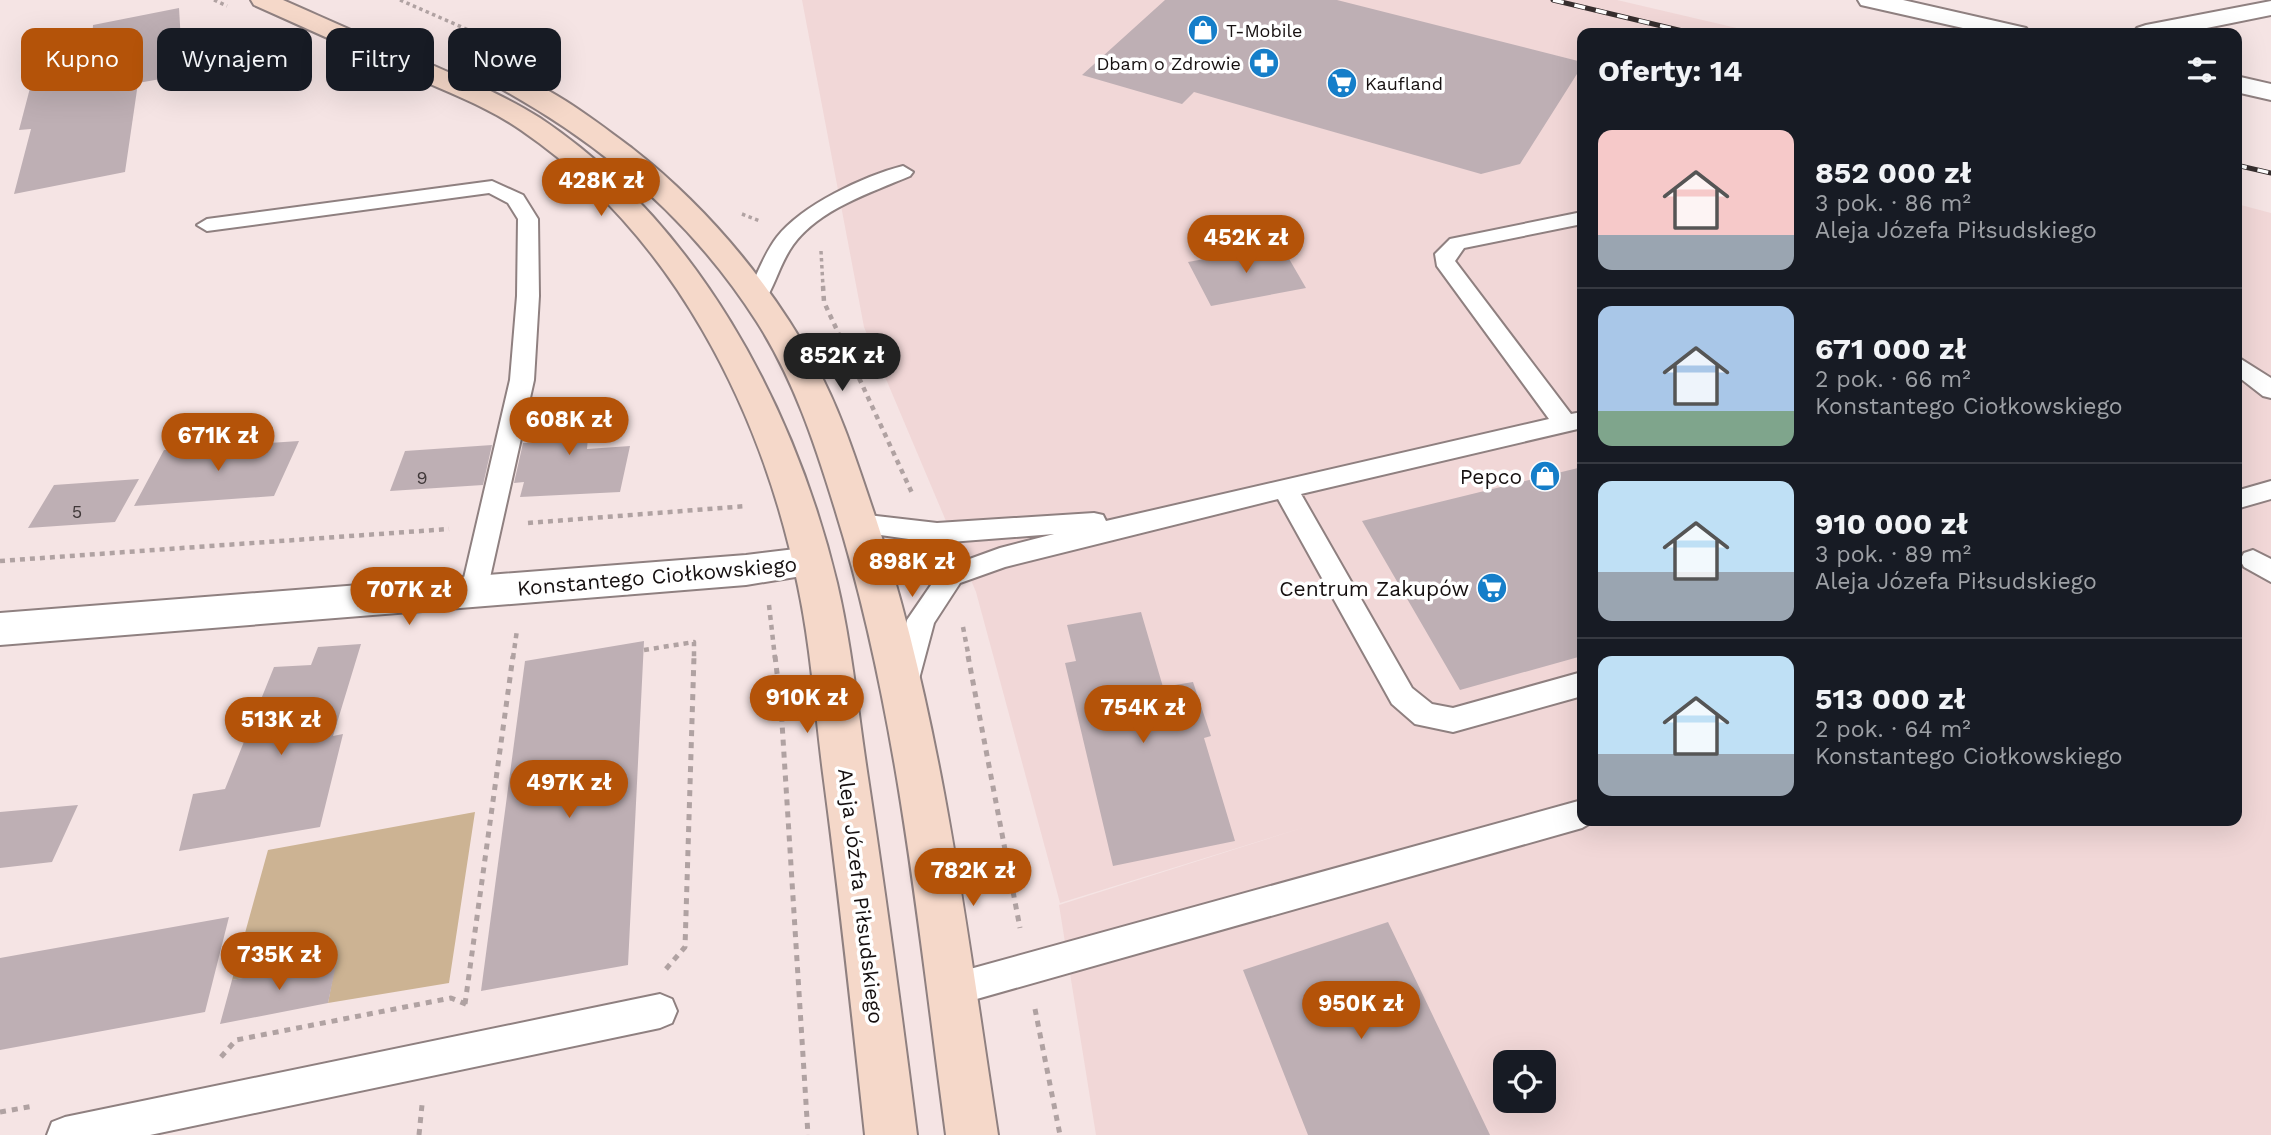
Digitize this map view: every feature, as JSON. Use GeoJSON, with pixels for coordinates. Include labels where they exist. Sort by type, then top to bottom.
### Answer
{"type":"FeatureCollection","features":[{"type":"Feature","properties":{"kind":"main road","name":"Aleja Józefa Piłsudskiego"},"geometry":{"type":"LineString","coordinates":[[251,6],[510,112],[557,143],[623,204],[686,278],[729,345],[774,444],[812,562],[863,897],[891,1135]]}},
{"type":"Feature","properties":{"kind":"main road"},"geometry":{"type":"LineString","coordinates":[[527,91],[575,121],[642,172],[692,220],[755,299],[796,361],[813,394],[859,523],[904,692],[952,990],[972,1135]]}},
{"type":"Feature","properties":{"kind":"street"},"geometry":{"type":"LineString","coordinates":[[1870,0],[1995,28]]}},
{"type":"Feature","properties":{"kind":"street"},"geometry":{"type":"LineString","coordinates":[[2171,28],[2271,8]]}},
{"type":"Feature","properties":{"kind":"street"},"geometry":{"type":"LineString","coordinates":[[2242,85],[2271,92]]}},
{"type":"Feature","properties":{"kind":"street","name":"Konstantego Ciołkowskiego"},"geometry":{"type":"LineString","coordinates":[[0,629],[474,592],[812,562]]}},
{"type":"Feature","properties":{"kind":"lane"},"geometry":{"type":"LineString","coordinates":[[755,299],[784,243],[797,229],[821,210],[903,172]]}},
{"type":"Feature","properties":{"kind":"lane"},"geometry":{"type":"LineString","coordinates":[[207,225],[492,187],[516,199],[528,219],[528,296],[522,380],[474,592]]}},
{"type":"Feature","properties":{"kind":"lane"},"geometry":{"type":"LineString","coordinates":[[904,692],[921,620],[951,576],[1000,558],[1159,517],[1574,422],[1444,261],[1445,254],[1457,243],[1577,219]]}},
{"type":"Feature","properties":{"kind":"lane"},"geometry":{"type":"LineString","coordinates":[[2242,368],[2271,390]]}},
{"type":"Feature","properties":{"kind":"lane"},"geometry":{"type":"LineString","coordinates":[[1285,488],[1402,696],[1425,715],[1453,720],[1577,685]]}},
{"type":"Feature","properties":{"kind":"lane"},"geometry":{"type":"LineString","coordinates":[[2242,498],[2271,490]]}},
{"type":"Feature","properties":{"kind":"lane"},"geometry":{"type":"LineString","coordinates":[[859,523],[937,533],[1159,517]]}},
{"type":"Feature","properties":{"kind":"lane"},"geometry":{"type":"LineString","coordinates":[[952,990],[1577,815]]}},
{"type":"Feature","properties":{"kind":"lane"},"geometry":{"type":"LineString","coordinates":[[65,1135],[660,1011]]}},
{"type":"Feature","properties":{"kind":"path"},"geometry":{"type":"LineString","coordinates":[[214,0],[251,6]]}},
{"type":"Feature","properties":{"kind":"path"},"geometry":{"type":"LineString","coordinates":[[744,494],[764,568],[781,707],[808,1135]]}},
{"type":"Feature","properties":{"kind":"path"},"geometry":{"type":"LineString","coordinates":[[0,561],[747,506]]}},
{"type":"Feature","properties":{"kind":"path"},"geometry":{"type":"LineString","coordinates":[[465,1004],[523,587]]}},
{"type":"Feature","properties":{"kind":"path"},"geometry":{"type":"LineString","coordinates":[[644,650],[694,642],[685,947],[662,972]]}},
{"type":"Feature","properties":{"kind":"path"},"geometry":{"type":"LineString","coordinates":[[213,1066],[236,1040],[451,998],[475,1008]]}},
{"type":"Feature","properties":{"kind":"path"},"geometry":{"type":"LineString","coordinates":[[0,1112],[41,1105]]}},
{"type":"Feature","properties":{"kind":"shaded area"},"geometry":{"type":"Polygon","coordinates":[[[802,0],[1617,0],[1737,28],[1577,28],[1577,826],[2242,826],[2242,205],[2271,213],[2271,1135],[1096,1135],[1059,905],[1305,827],[1060,903],[976,592],[864,327],[802,0]]]}},
{"type":"Feature","properties":{"kind":"shaded area"},"geometry":{"type":"Polygon","coordinates":[[[475,812],[449,983],[328,1003],[336,960],[232,980],[268,850],[475,812]]]}},
{"type":"Feature","properties":{"kind":"building","name":"Kaufland"},"geometry":{"type":"Polygon","coordinates":[[[1165,0],[1337,0],[1577,61],[1577,74],[1520,164],[1481,174],[1194,92],[1182,104],[1082,75],[1165,0]]]}},
{"type":"Feature","properties":{"kind":"building"},"geometry":{"type":"Polygon","coordinates":[[[179,8],[180,28],[157,28],[157,80],[143,82],[143,28],[93,28],[93,25],[179,8]]]}},
{"type":"Feature","properties":{"kind":"building"},"geometry":{"type":"Polygon","coordinates":[[[29,91],[137,91],[125,172],[14,194],[31,129],[19,130],[29,91]]]}},
{"type":"Feature","properties":{"kind":"building"},"geometry":{"type":"Polygon","coordinates":[[[1281,245],[1306,288],[1211,306],[1188,262],[1281,245]]]}},
{"type":"Feature","properties":{"kind":"building"},"geometry":{"type":"Polygon","coordinates":[[[591,401],[587,449],[630,446],[620,492],[520,497],[524,482],[514,483],[523,443],[539,442],[542,408],[591,401]]]}},
{"type":"Feature","properties":{"kind":"building"},"geometry":{"type":"Polygon","coordinates":[[[299,441],[274,496],[134,506],[164,450],[299,441]]]}},
{"type":"Feature","properties":{"kind":"building"},"geometry":{"type":"Polygon","coordinates":[[[492,445],[483,485],[390,491],[405,451],[492,445]]]}},
{"type":"Feature","properties":{"kind":"building","name":"Centrum Zakupów"},"geometry":{"type":"Polygon","coordinates":[[[1577,468],[1577,657],[1460,690],[1362,521],[1577,468]]]}},
{"type":"Feature","properties":{"kind":"building"},"geometry":{"type":"Polygon","coordinates":[[[139,479],[115,522],[28,528],[54,485],[139,479]]]}},
{"type":"Feature","properties":{"kind":"building"},"geometry":{"type":"Polygon","coordinates":[[[1141,612],[1163,687],[1193,682],[1211,736],[1204,738],[1235,841],[1113,866],[1065,663],[1076,661],[1067,625],[1141,612]]]}},
{"type":"Feature","properties":{"kind":"building"},"geometry":{"type":"Polygon","coordinates":[[[644,641],[628,965],[481,991],[525,661],[644,641]]]}},
{"type":"Feature","properties":{"kind":"building"},"geometry":{"type":"Polygon","coordinates":[[[361,644],[333,736],[343,734],[320,827],[179,851],[193,794],[225,789],[274,667],[311,665],[318,647],[361,644]]]}},
{"type":"Feature","properties":{"kind":"building"},"geometry":{"type":"Polygon","coordinates":[[[78,805],[52,862],[0,868],[0,812],[78,805]]]}},
{"type":"Feature","properties":{"kind":"building"},"geometry":{"type":"Polygon","coordinates":[[[229,917],[205,1012],[0,1050],[0,958],[229,917]]]}},
{"type":"Feature","properties":{"kind":"building"},"geometry":{"type":"Polygon","coordinates":[[[1388,922],[1490,1135],[1308,1135],[1243,970],[1388,922]]]}},
{"type":"Feature","properties":{"kind":"building"},"geometry":{"type":"Polygon","coordinates":[[[337,960],[328,1003],[220,1024],[232,980],[337,960]]]}},
{"type":"Feature","properties":{"kind":"railway"},"geometry":{"type":"LineString","coordinates":[[1553,0],[1670,28]]}},
{"type":"Feature","properties":{"kind":"railway"},"geometry":{"type":"LineString","coordinates":[[2242,166],[2271,173]]}},
{"type":"Feature","properties":{"kind":"place","name":"T-Mobile"},"geometry":{"type":"Point","coordinates":[1203,30]}},
{"type":"Feature","properties":{"kind":"place","name":"Dbam o Zdrowie"},"geometry":{"type":"Point","coordinates":[1264,63]}},
{"type":"Feature","properties":{"kind":"place","name":"Kaufland"},"geometry":{"type":"Point","coordinates":[1342,83]}},
{"type":"Feature","properties":{"kind":"place","name":"Pepco"},"geometry":{"type":"Point","coordinates":[1545,476]}},
{"type":"Feature","properties":{"kind":"place","name":"Centrum Zakupów"},"geometry":{"type":"Point","coordinates":[1492,588]}}]}
